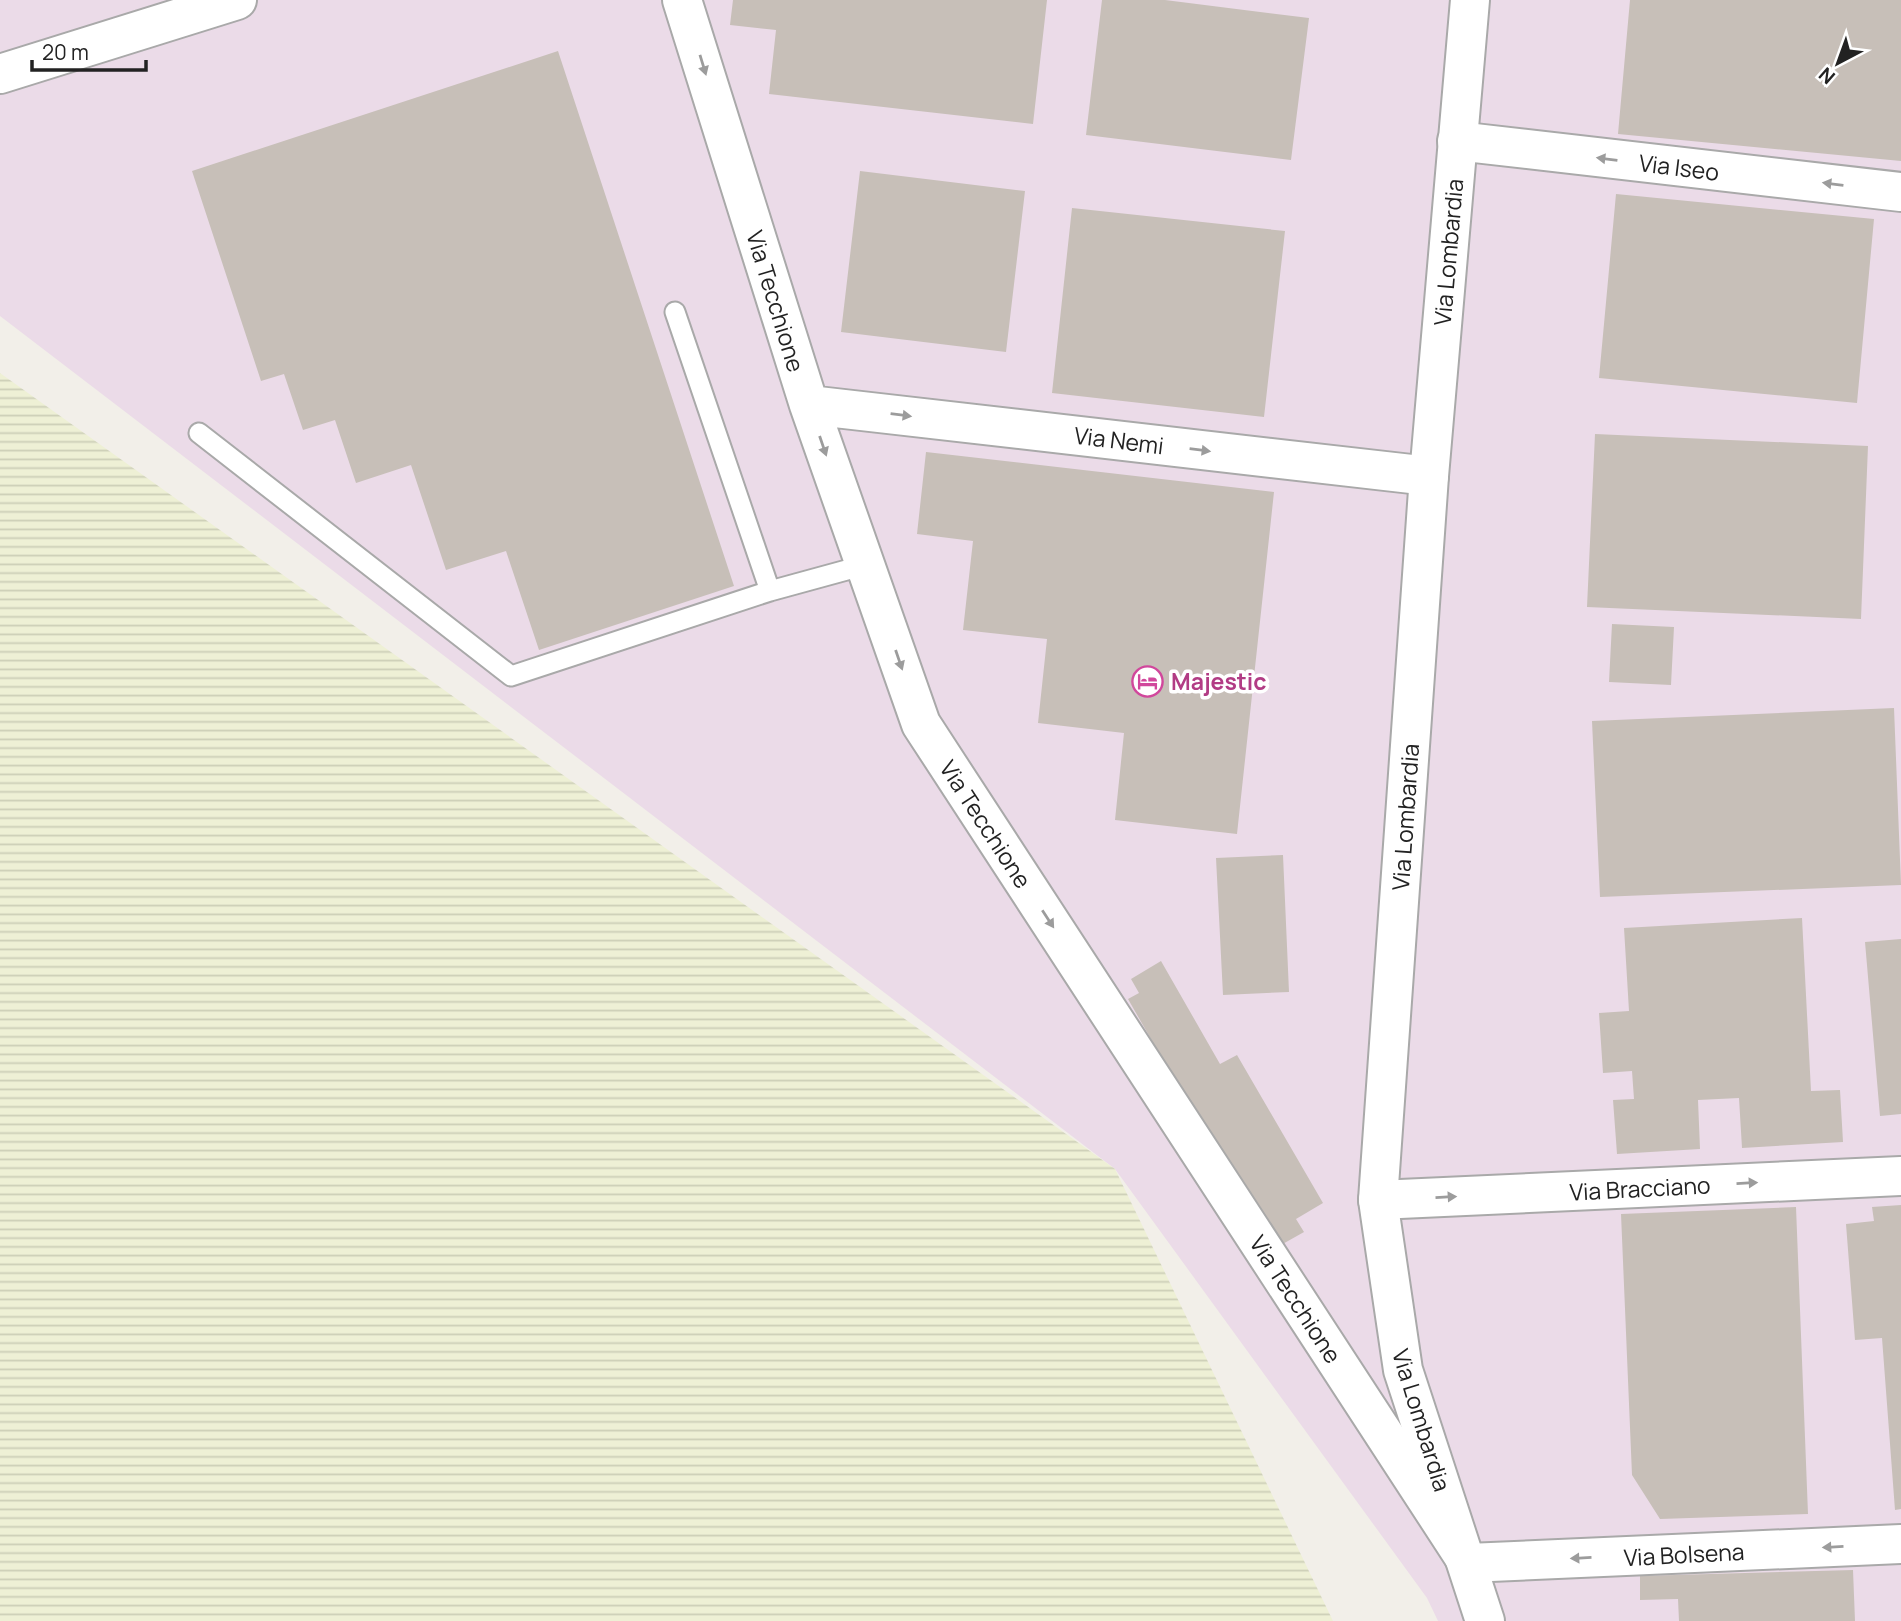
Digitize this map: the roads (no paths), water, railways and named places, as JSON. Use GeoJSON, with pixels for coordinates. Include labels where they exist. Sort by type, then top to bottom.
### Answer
{"type":"FeatureCollection","features":[{"type":"Feature","properties":{"kind":"street"},"geometry":{"type":"LineString","coordinates":[[0,74],[237,0]]}},
{"type":"Feature","properties":{"kind":"street","name":"Via Tecchione"},"geometry":{"type":"LineString","coordinates":[[682,0],[809,405],[921,724],[1468,1563]]}},
{"type":"Feature","properties":{"kind":"street","name":"Via Lombardia"},"geometry":{"type":"LineString","coordinates":[[1470,0],[1429,476],[1378,1200],[1403,1370],[1485,1621]]}},
{"type":"Feature","properties":{"kind":"street","name":"Via Iseo"},"geometry":{"type":"LineString","coordinates":[[1457,141],[1901,192]]}},
{"type":"Feature","properties":{"kind":"street","name":"Via Nemi"},"geometry":{"type":"LineString","coordinates":[[809,405],[1429,476]]}},
{"type":"Feature","properties":{"kind":"street","name":"Via Bracciano"},"geometry":{"type":"LineString","coordinates":[[1378,1200],[1901,1176]]}},
{"type":"Feature","properties":{"kind":"street","name":"Via Bolsena"},"geometry":{"type":"LineString","coordinates":[[1468,1563],[1901,1544]]}},
{"type":"Feature","properties":{"kind":"lane"},"geometry":{"type":"LineString","coordinates":[[675,312],[770,591]]}},
{"type":"Feature","properties":{"kind":"lane"},"geometry":{"type":"LineString","coordinates":[[199,433],[510,676],[770,591],[865,565]]}},
{"type":"Feature","properties":{"kind":"place","name":"Majestic"},"geometry":{"type":"Point","coordinates":[1148,681]}}]}
